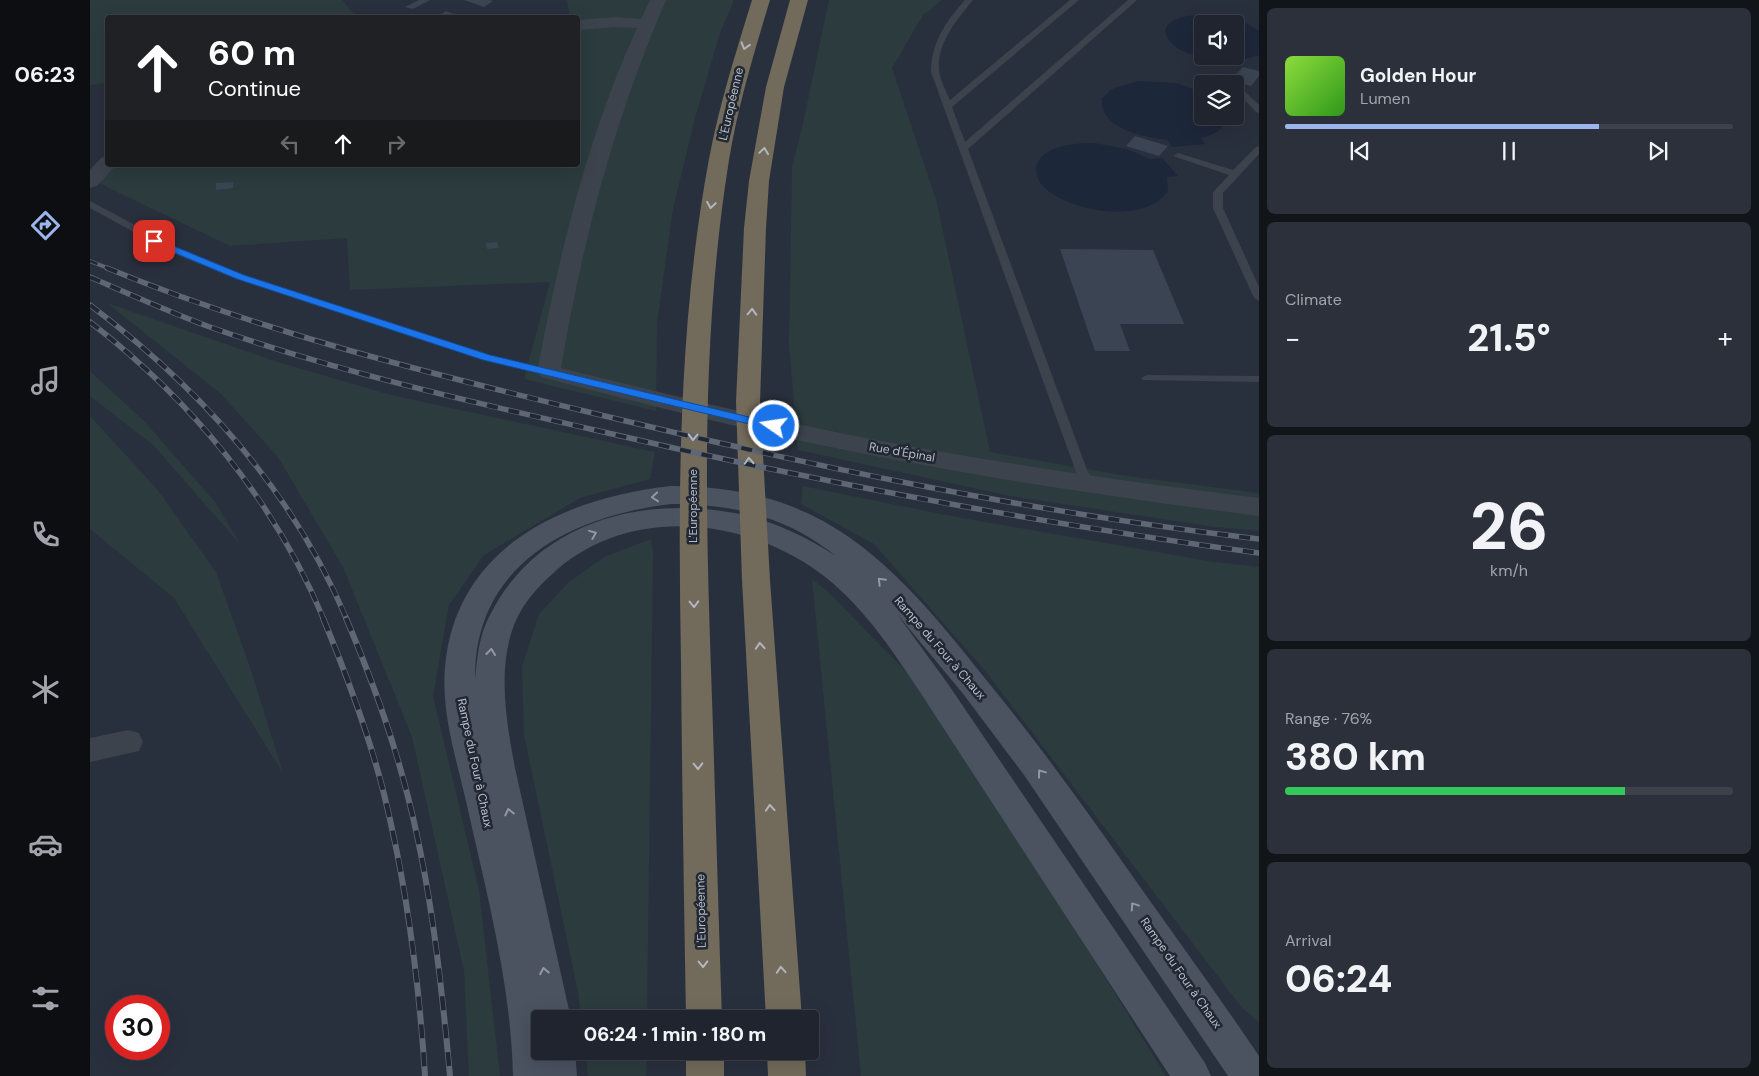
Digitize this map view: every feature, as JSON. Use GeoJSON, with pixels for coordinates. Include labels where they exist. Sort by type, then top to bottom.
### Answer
{"type":"FeatureCollection","features":[{"type":"Feature","properties":{"kind":"highway","name":"L'Européenne"},"geometry":{"type":"LineString","coordinates":[[704,1010],[693,555],[692,436],[697,336],[704,256],[716,171],[736,76],[761,0]]}},
{"type":"Feature","properties":{"kind":"highway"},"geometry":{"type":"LineString","coordinates":[[783,1010],[756,580],[749,443],[750,361],[755,228],[759,182],[775,87],[799,0]]}},
{"type":"Feature","properties":{"kind":"highway"},"geometry":{"type":"LineString","coordinates":[[705,1060],[705,1076]]}},
{"type":"Feature","properties":{"kind":"highway"},"geometry":{"type":"LineString","coordinates":[[786,1060],[787,1076]]}},
{"type":"Feature","properties":{"kind":"main road","name":"Rampe du Four à Chaux"},"geometry":{"type":"LineString","coordinates":[[532,1076],[531,1047],[516,949],[462,715],[459,686],[460,664],[470,618],[479,598],[503,566],[536,537],[554,526],[595,510],[632,500],[652,497],[703,496],[729,498],[770,508],[787,514],[822,534],[864,563],[920,621],[992,708],[1048,783],[1250,1076]]}},
{"type":"Feature","properties":{"kind":"main road","name":"Rampe du Four à Chaux"},"geometry":{"type":"LineString","coordinates":[[550,1010],[492,727],[489,669],[492,644],[497,626],[515,592],[530,576],[548,560],[577,541],[596,533],[640,520],[667,517],[712,517],[748,525],[806,550],[854,586],[887,622],[939,696],[1192,1076]]}},
{"type":"Feature","properties":{"kind":"main road"},"geometry":{"type":"LineString","coordinates":[[557,1060],[558,1076]]}},
{"type":"Feature","properties":{"kind":"street"},"geometry":{"type":"LineString","coordinates":[[549,372],[559,313],[595,166],[613,111],[646,24],[658,0]]}},
{"type":"Feature","properties":{"kind":"street"},"geometry":{"type":"LineString","coordinates":[[580,25],[616,22],[646,24]]}},
{"type":"Feature","properties":{"kind":"street"},"geometry":{"type":"LineString","coordinates":[[90,182],[105,165]]}},
{"type":"Feature","properties":{"kind":"street","name":"Rue d'Épinal"},"geometry":{"type":"LineString","coordinates":[[549,372],[844,442],[1086,483],[1259,507]]}},
{"type":"Feature","properties":{"kind":"street"},"geometry":{"type":"LineString","coordinates":[[90,750],[128,742]]}},
{"type":"Feature","properties":{"kind":"lane"},"geometry":{"type":"LineString","coordinates":[[969,0],[954,16],[934,57],[935,72],[1086,483]]}},
{"type":"Feature","properties":{"kind":"lane"},"geometry":{"type":"LineString","coordinates":[[947,107],[1075,0]]}},
{"type":"Feature","properties":{"kind":"lane"},"geometry":{"type":"LineString","coordinates":[[963,149],[1133,0]]}},
{"type":"Feature","properties":{"kind":"lane"},"geometry":{"type":"LineString","coordinates":[[1244,94],[1259,110]]}},
{"type":"Feature","properties":{"kind":"lane"},"geometry":{"type":"LineString","coordinates":[[1259,149],[1218,192],[1218,208],[1259,298]]}},
{"type":"Feature","properties":{"kind":"lane"},"geometry":{"type":"LineString","coordinates":[[1178,156],[1235,174]]}},
{"type":"Feature","properties":{"kind":"lane"},"geometry":{"type":"LineString","coordinates":[[90,204],[174,250],[232,274],[487,358],[549,372]]}},
{"type":"Feature","properties":{"kind":"lane"},"geometry":{"type":"LineString","coordinates":[[1148,378],[1259,379]]}},
{"type":"Feature","properties":{"kind":"shaded area"},"geometry":{"type":"Polygon","coordinates":[[[90,0],[342,0],[355,15],[105,15],[105,83],[90,85],[90,0]]]}},
{"type":"Feature","properties":{"kind":"shaded area"},"geometry":{"type":"Polygon","coordinates":[[[567,0],[734,0],[720,33],[695,118],[673,209],[657,323],[656,411],[524,379],[550,282],[350,290],[347,238],[230,246],[90,179],[90,174],[105,157],[105,167],[580,167],[580,15],[570,15],[567,0]]]}},
{"type":"Feature","properties":{"kind":"shaded area"},"geometry":{"type":"Polygon","coordinates":[[[829,0],[942,0],[923,15],[892,68],[937,203],[990,452],[1127,476],[1259,493],[1259,531],[1215,527],[1010,496],[798,450],[789,344],[792,167],[829,0]]]}},
{"type":"Feature","properties":{"kind":"shaded area"},"geometry":{"type":"Polygon","coordinates":[[[107,303],[278,362],[391,395],[655,452],[650,479],[580,498],[484,555],[449,605],[433,696],[479,890],[500,1076],[469,1076],[464,971],[412,737],[343,567],[278,457],[221,394],[107,303]]]}},
{"type":"Feature","properties":{"kind":"shaded area"},"geometry":{"type":"Polygon","coordinates":[[[90,371],[145,422],[215,502],[240,544],[153,445],[90,396],[90,371]]]}},
{"type":"Feature","properties":{"kind":"shaded area"},"geometry":{"type":"Polygon","coordinates":[[[90,416],[157,489],[216,572],[250,667],[283,773],[174,598],[90,529],[90,416]]]}},
{"type":"Feature","properties":{"kind":"shaded area"},"geometry":{"type":"Polygon","coordinates":[[[803,486],[951,516],[1214,562],[1259,567],[1259,1022],[1242,1008],[986,672],[874,544],[801,504],[803,486]]]}},
{"type":"Feature","properties":{"kind":"shaded area"},"geometry":{"type":"Polygon","coordinates":[[[651,539],[653,553],[647,1010],[580,1010],[578,992],[524,735],[522,667],[539,614],[569,582],[606,556],[651,539]]]}},
{"type":"Feature","properties":{"kind":"shaded area"},"geometry":{"type":"Polygon","coordinates":[[[812,579],[829,593],[931,697],[1166,1076],[861,1076],[812,579]]]}},
{"type":"Feature","properties":{"kind":"shaded area"},"geometry":{"type":"Polygon","coordinates":[[[586,1060],[647,1060],[646,1076],[588,1076],[586,1060]]]}},
{"type":"Feature","properties":{"kind":"water"},"geometry":{"type":"Polygon","coordinates":[[[1194,16],[1194,55],[1179,49],[1170,41],[1165,31],[1171,22],[1194,16]]]}},
{"type":"Feature","properties":{"kind":"water"},"geometry":{"type":"Polygon","coordinates":[[[1244,23],[1259,31],[1259,55],[1244,59],[1244,23]]]}},
{"type":"Feature","properties":{"kind":"water"},"geometry":{"type":"Polygon","coordinates":[[[1138,81],[1176,83],[1194,89],[1194,125],[1224,125],[1214,133],[1201,138],[1205,144],[1172,147],[1167,140],[1147,137],[1125,130],[1107,117],[1103,109],[1102,98],[1112,89],[1138,81]]]}},
{"type":"Feature","properties":{"kind":"water"},"geometry":{"type":"Polygon","coordinates":[[[1094,143],[1127,149],[1150,159],[1162,158],[1178,176],[1167,177],[1168,191],[1157,202],[1143,208],[1126,211],[1090,209],[1073,204],[1058,197],[1042,185],[1036,169],[1044,155],[1059,147],[1094,143]]]}},
{"type":"Feature","properties":{"kind":"building"},"geometry":{"type":"Polygon","coordinates":[[[419,0],[430,0],[413,9],[405,7],[419,0]]]}},
{"type":"Feature","properties":{"kind":"building"},"geometry":{"type":"Polygon","coordinates":[[[464,0],[489,0],[493,1],[484,7],[464,0]]]}},
{"type":"Feature","properties":{"kind":"building"},"geometry":{"type":"Polygon","coordinates":[[[446,11],[457,15],[440,15],[446,11]]]}},
{"type":"Feature","properties":{"kind":"building"},"geometry":{"type":"Polygon","coordinates":[[[1243,67],[1259,71],[1259,76],[1251,86],[1244,84],[1244,75],[1236,75],[1243,67]]]}},
{"type":"Feature","properties":{"kind":"building"},"geometry":{"type":"Polygon","coordinates":[[[1135,136],[1168,146],[1159,156],[1126,146],[1135,136]]]}},
{"type":"Feature","properties":{"kind":"building"},"geometry":{"type":"Polygon","coordinates":[[[233,182],[233,188],[216,190],[216,183],[233,182]]]}},
{"type":"Feature","properties":{"kind":"building"},"geometry":{"type":"Polygon","coordinates":[[[497,242],[499,248],[487,249],[486,243],[497,242]]]}},
{"type":"Feature","properties":{"kind":"building"},"geometry":{"type":"Polygon","coordinates":[[[1060,249],[1153,250],[1184,324],[1120,324],[1130,351],[1095,351],[1060,249]]]}},
{"type":"Feature","properties":{"kind":"railway"},"geometry":{"type":"LineString","coordinates":[[90,261],[110,269]]}},
{"type":"Feature","properties":{"kind":"railway"},"geometry":{"type":"LineString","coordinates":[[107,268],[223,311],[400,365],[749,450],[1002,501],[1172,528],[1259,539]]}},
{"type":"Feature","properties":{"kind":"railway"},"geometry":{"type":"LineString","coordinates":[[90,277],[207,326],[255,342],[352,371],[500,408],[681,450],[928,500],[1010,515],[1259,553]]}},
{"type":"Feature","properties":{"kind":"railway"},"geometry":{"type":"LineString","coordinates":[[90,305],[169,371],[240,445],[300,528],[325,573],[347,620]]}},
{"type":"Feature","properties":{"kind":"railway"},"geometry":{"type":"LineString","coordinates":[[90,322],[127,352],[162,385],[196,419],[226,456],[255,494],[281,534],[304,576],[324,620]]}},
{"type":"Feature","properties":{"kind":"railway"},"geometry":{"type":"LineString","coordinates":[[323,618],[364,727],[378,772],[392,829],[411,934],[425,1076]]}},
{"type":"Feature","properties":{"kind":"railway"},"geometry":{"type":"LineString","coordinates":[[346,618],[385,719],[417,833],[437,954],[450,1076]]}},
{"type":"Feature","properties":{"kind":"route"},"geometry":{"type":"LineString","coordinates":[[154,241],[240,277],[487,358],[774,426]]}}]}
